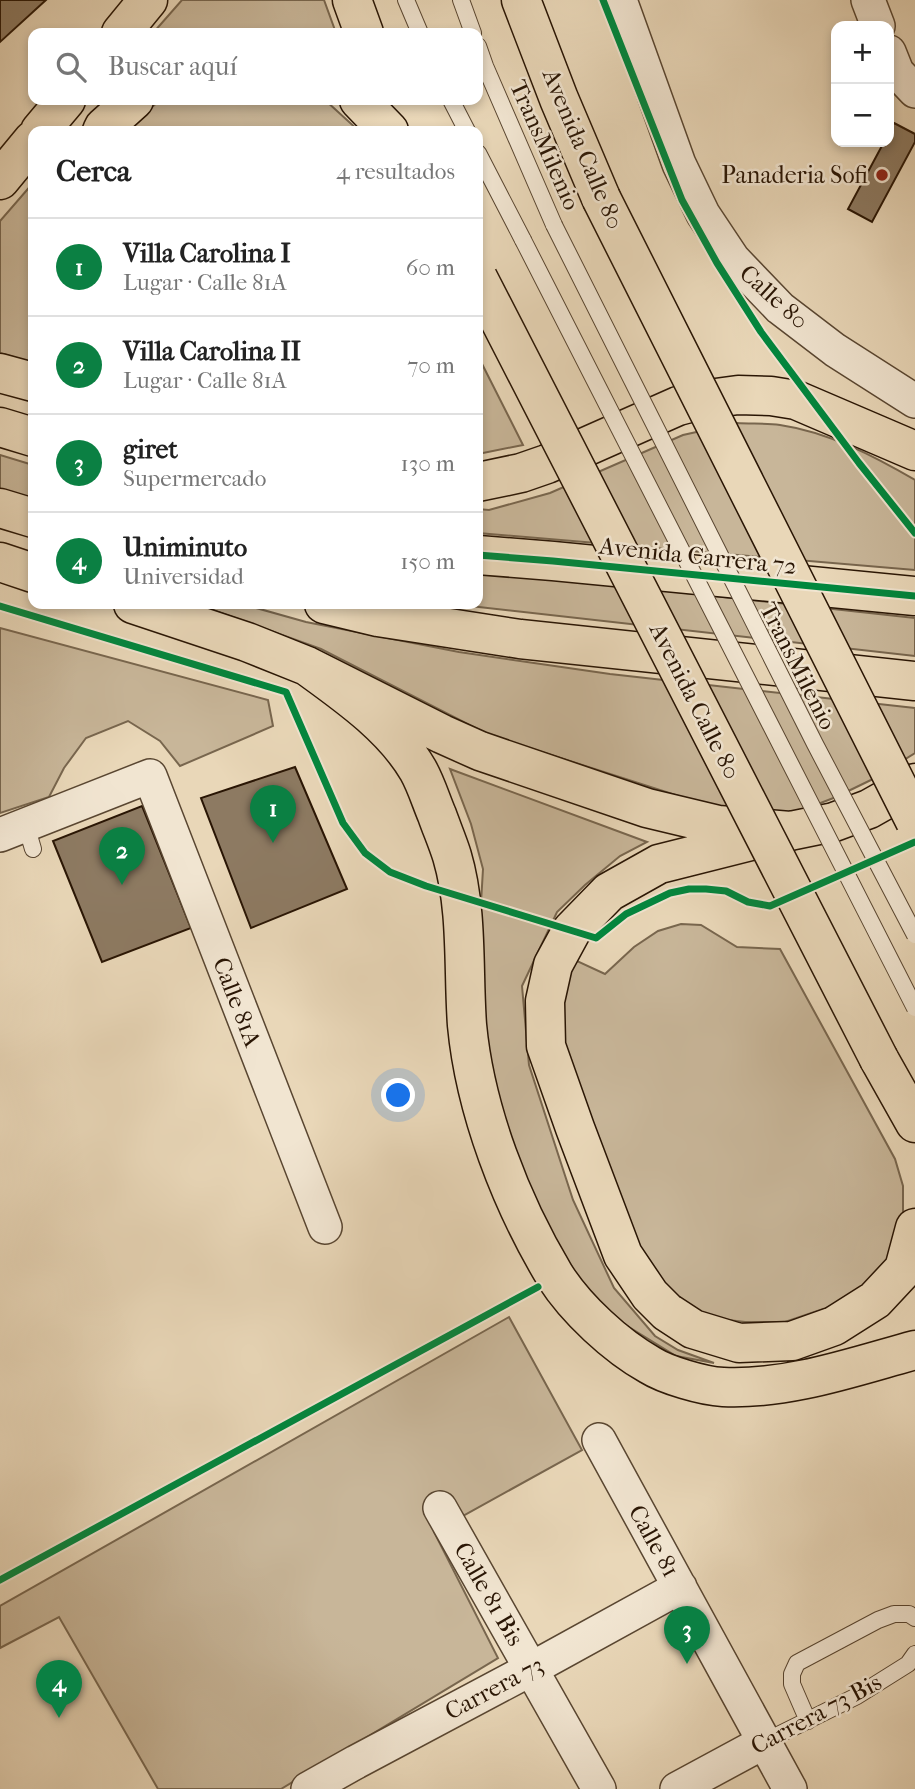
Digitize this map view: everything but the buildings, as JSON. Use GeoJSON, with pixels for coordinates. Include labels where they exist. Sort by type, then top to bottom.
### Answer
{"type":"FeatureCollection","features":[{"type":"Feature","properties":{"kind":"highway"},"geometry":{"type":"LineString","coordinates":[[125,28],[148,0]]}},
{"type":"Feature","properties":{"kind":"highway"},"geometry":{"type":"LineString","coordinates":[[352,0],[362,28]]}},
{"type":"Feature","properties":{"kind":"highway","name":"Avenida Calle 80"},"geometry":{"type":"LineString","coordinates":[[521,0],[601,198],[915,821]]}},
{"type":"Feature","properties":{"kind":"highway"},"geometry":{"type":"LineString","coordinates":[[44,126],[62,105]]}},
{"type":"Feature","properties":{"kind":"highway"},"geometry":{"type":"LineString","coordinates":[[107,126],[129,105]]}},
{"type":"Feature","properties":{"kind":"highway"},"geometry":{"type":"LineString","coordinates":[[364,105],[384,126]]}},
{"type":"Feature","properties":{"kind":"highway"},"geometry":{"type":"LineString","coordinates":[[396,105],[406,126]]}},
{"type":"Feature","properties":{"kind":"highway"},"geometry":{"type":"LineString","coordinates":[[0,180],[28,146]]}},
{"type":"Feature","properties":{"kind":"highway","name":"Avenida Calle 80"},"geometry":{"type":"LineString","coordinates":[[483,288],[879,1059],[915,1123]]}},
{"type":"Feature","properties":{"kind":"highway"},"geometry":{"type":"LineString","coordinates":[[0,373],[28,381]]}},
{"type":"Feature","properties":{"kind":"highway"},"geometry":{"type":"LineString","coordinates":[[483,481],[547,464],[678,407],[701,400],[738,395],[796,400],[915,451]]}},
{"type":"Feature","properties":{"kind":"highway"},"geometry":{"type":"LineString","coordinates":[[0,427],[28,435]]}},
{"type":"Feature","properties":{"kind":"highway"},"geometry":{"type":"LineString","coordinates":[[0,508],[28,516]]}},
{"type":"Feature","properties":{"kind":"highway","name":"Avenida Carrera 72"},"geometry":{"type":"LineString","coordinates":[[483,555],[915,596]]}},
{"type":"Feature","properties":{"kind":"highway"},"geometry":{"type":"LineString","coordinates":[[0,562],[28,571]]}},
{"type":"Feature","properties":{"kind":"highway"},"geometry":{"type":"LineString","coordinates":[[148,609],[221,632],[307,666],[442,734],[524,767],[647,808],[718,825],[790,831]]}},
{"type":"Feature","properties":{"kind":"highway"},"geometry":{"type":"LineString","coordinates":[[345,609],[378,617],[520,639],[915,681]]}},
{"type":"Feature","properties":{"kind":"highway"},"geometry":{"type":"LineString","coordinates":[[307,666],[362,707],[401,747],[418,771],[453,858],[465,958],[467,1026],[485,1115],[503,1171],[531,1230],[556,1277],[588,1317],[618,1343],[651,1366],[698,1383],[723,1387],[772,1384],[816,1377],[915,1350]]}},
{"type":"Feature","properties":{"kind":"highway"},"geometry":{"type":"LineString","coordinates":[[915,783],[869,808],[834,822],[659,864],[608,892],[572,930],[553,965],[545,1001],[546,1046],[623,1255],[650,1295],[667,1312],[693,1329],[739,1343],[792,1341],[834,1326],[875,1300],[904,1269],[915,1228]]}},
{"type":"Feature","properties":{"kind":"street","name":"Calle 80"},"geometry":{"type":"LineString","coordinates":[[620,0],[679,164],[703,214],[733,259],[780,308],[835,350],[914,401]]}},
{"type":"Feature","properties":{"kind":"street"},"geometry":{"type":"LineString","coordinates":[[868,0],[876,21]]}},
{"type":"Feature","properties":{"kind":"street","name":"Calle 81A"},"geometry":{"type":"LineString","coordinates":[[20,836],[150,776],[325,1227]]}},
{"type":"Feature","properties":{"kind":"street","name":"Calle 81"},"geometry":{"type":"LineString","coordinates":[[599,1440],[790,1789]]}},
{"type":"Feature","properties":{"kind":"street","name":"Calle 81 Bis"},"geometry":{"type":"LineString","coordinates":[[440,1508],[599,1789]]}},
{"type":"Feature","properties":{"kind":"street","name":"Carrera 73"},"geometry":{"type":"LineString","coordinates":[[308,1789],[680,1587]]}},
{"type":"Feature","properties":{"kind":"street","name":"Carrera 73 Bis"},"geometry":{"type":"LineString","coordinates":[[677,1789],[764,1742]]}},
{"type":"Feature","properties":{"kind":"lane"},"geometry":{"type":"LineString","coordinates":[[406,0],[418,28]]}},
{"type":"Feature","properties":{"kind":"lane"},"geometry":{"type":"LineString","coordinates":[[461,0],[471,28]]}},
{"type":"Feature","properties":{"kind":"lane","name":"TransMilenio"},"geometry":{"type":"LineString","coordinates":[[483,59],[554,225],[915,935]]}},
{"type":"Feature","properties":{"kind":"lane"},"geometry":{"type":"LineString","coordinates":[[454,105],[464,126]]}},
{"type":"Feature","properties":{"kind":"lane"},"geometry":{"type":"LineString","coordinates":[[483,163],[915,1008]]}},
{"type":"Feature","properties":{"kind":"lane","name":"Carrera 73 Bis"},"geometry":{"type":"LineString","coordinates":[[804,1713],[792,1684],[792,1674],[797,1663],[878,1620],[894,1614],[909,1614],[915,1618]]}},
{"type":"Feature","properties":{"kind":"lane","name":"Carrera 73 Bis"},"geometry":{"type":"LineString","coordinates":[[764,1742],[804,1713],[857,1696],[908,1664],[915,1654]]}},
{"type":"Feature","properties":{"kind":"shaded area"},"geometry":{"type":"Polygon","coordinates":[[[182,0],[324,0],[334,28],[157,28],[182,0]]]}},
{"type":"Feature","properties":{"kind":"shaded area"},"geometry":{"type":"Polygon","coordinates":[[[154,105],[330,105],[354,126],[131,126],[154,105]]]}},
{"type":"Feature","properties":{"kind":"shaded area"},"geometry":{"type":"Polygon","coordinates":[[[28,189],[28,361],[0,353],[0,221],[28,189]]]}},
{"type":"Feature","properties":{"kind":"shaded area"},"geometry":{"type":"Polygon","coordinates":[[[483,366],[523,445],[483,453],[483,366]]]}},
{"type":"Feature","properties":{"kind":"shaded area"},"geometry":{"type":"Polygon","coordinates":[[[737,423],[798,428],[867,454],[915,480],[915,570],[483,533],[483,509],[550,493],[683,435],[737,423]]]}},
{"type":"Feature","properties":{"kind":"shaded area"},"geometry":{"type":"Polygon","coordinates":[[[0,455],[28,463],[28,499],[0,491],[0,455]]]}},
{"type":"Feature","properties":{"kind":"shaded area"},"geometry":{"type":"Polygon","coordinates":[[[483,574],[575,581],[915,618],[915,656],[483,607],[483,574]]]}},
{"type":"Feature","properties":{"kind":"shaded area"},"geometry":{"type":"Polygon","coordinates":[[[210,609],[260,609],[306,622],[459,652],[610,674],[915,708],[915,753],[875,778],[800,811],[773,814],[719,809],[489,735],[321,649],[210,609]]]}},
{"type":"Feature","properties":{"kind":"shaded area"},"geometry":{"type":"Polygon","coordinates":[[[0,628],[268,700],[273,726],[180,766],[160,741],[128,721],[86,738],[64,768],[49,797],[0,813],[0,628]]]}},
{"type":"Feature","properties":{"kind":"shaded area"},"geometry":{"type":"Polygon","coordinates":[[[450,769],[647,842],[620,856],[557,912],[522,986],[529,1065],[573,1200],[614,1288],[655,1336],[678,1350],[714,1363],[676,1356],[611,1316],[566,1269],[501,1125],[484,1028],[478,953],[483,869],[471,824],[450,769]]]}},
{"type":"Feature","properties":{"kind":"shaded area"},"geometry":{"type":"Polygon","coordinates":[[[681,924],[701,925],[737,947],[780,949],[895,1159],[903,1186],[903,1219],[885,1271],[835,1305],[785,1322],[745,1322],[711,1318],[676,1300],[636,1243],[560,1030],[564,991],[575,960],[605,974],[634,947],[658,931],[681,924]]]}},
{"type":"Feature","properties":{"kind":"shaded area"},"geometry":{"type":"Polygon","coordinates":[[[509,1317],[582,1450],[434,1532],[498,1658],[281,1789],[158,1789],[59,1617],[0,1648],[0,1606],[509,1317]]]}},
{"type":"Feature","properties":{"kind":"cycle path"},"geometry":{"type":"LineString","coordinates":[[603,0],[682,200],[717,263],[761,332],[915,533]]}},
{"type":"Feature","properties":{"kind":"cycle path"},"geometry":{"type":"LineString","coordinates":[[483,555],[915,596]]}},
{"type":"Feature","properties":{"kind":"cycle path"},"geometry":{"type":"LineString","coordinates":[[0,606],[286,692],[343,823],[365,853],[390,872],[426,886],[596,938],[626,914],[670,893],[689,889],[726,891],[748,902],[770,906],[915,842]]}},
{"type":"Feature","properties":{"kind":"cycle path"},"geometry":{"type":"LineString","coordinates":[[0,1580],[538,1287]]}},
{"type":"Feature","properties":{"kind":"place","name":"Panaderia Sofi"},"geometry":{"type":"Point","coordinates":[882,175]}},
{"type":"Feature","properties":{"kind":"place","name":"Villa Carolina I"},"geometry":{"type":"Point","coordinates":[273,843]}},
{"type":"Feature","properties":{"kind":"place","name":"Villa Carolina II"},"geometry":{"type":"Point","coordinates":[122,885]}},
{"type":"Feature","properties":{"kind":"place","name":"giret"},"geometry":{"type":"Point","coordinates":[687,1664]}},
{"type":"Feature","properties":{"kind":"place","name":"Uniminuto"},"geometry":{"type":"Point","coordinates":[59,1718]}}]}
